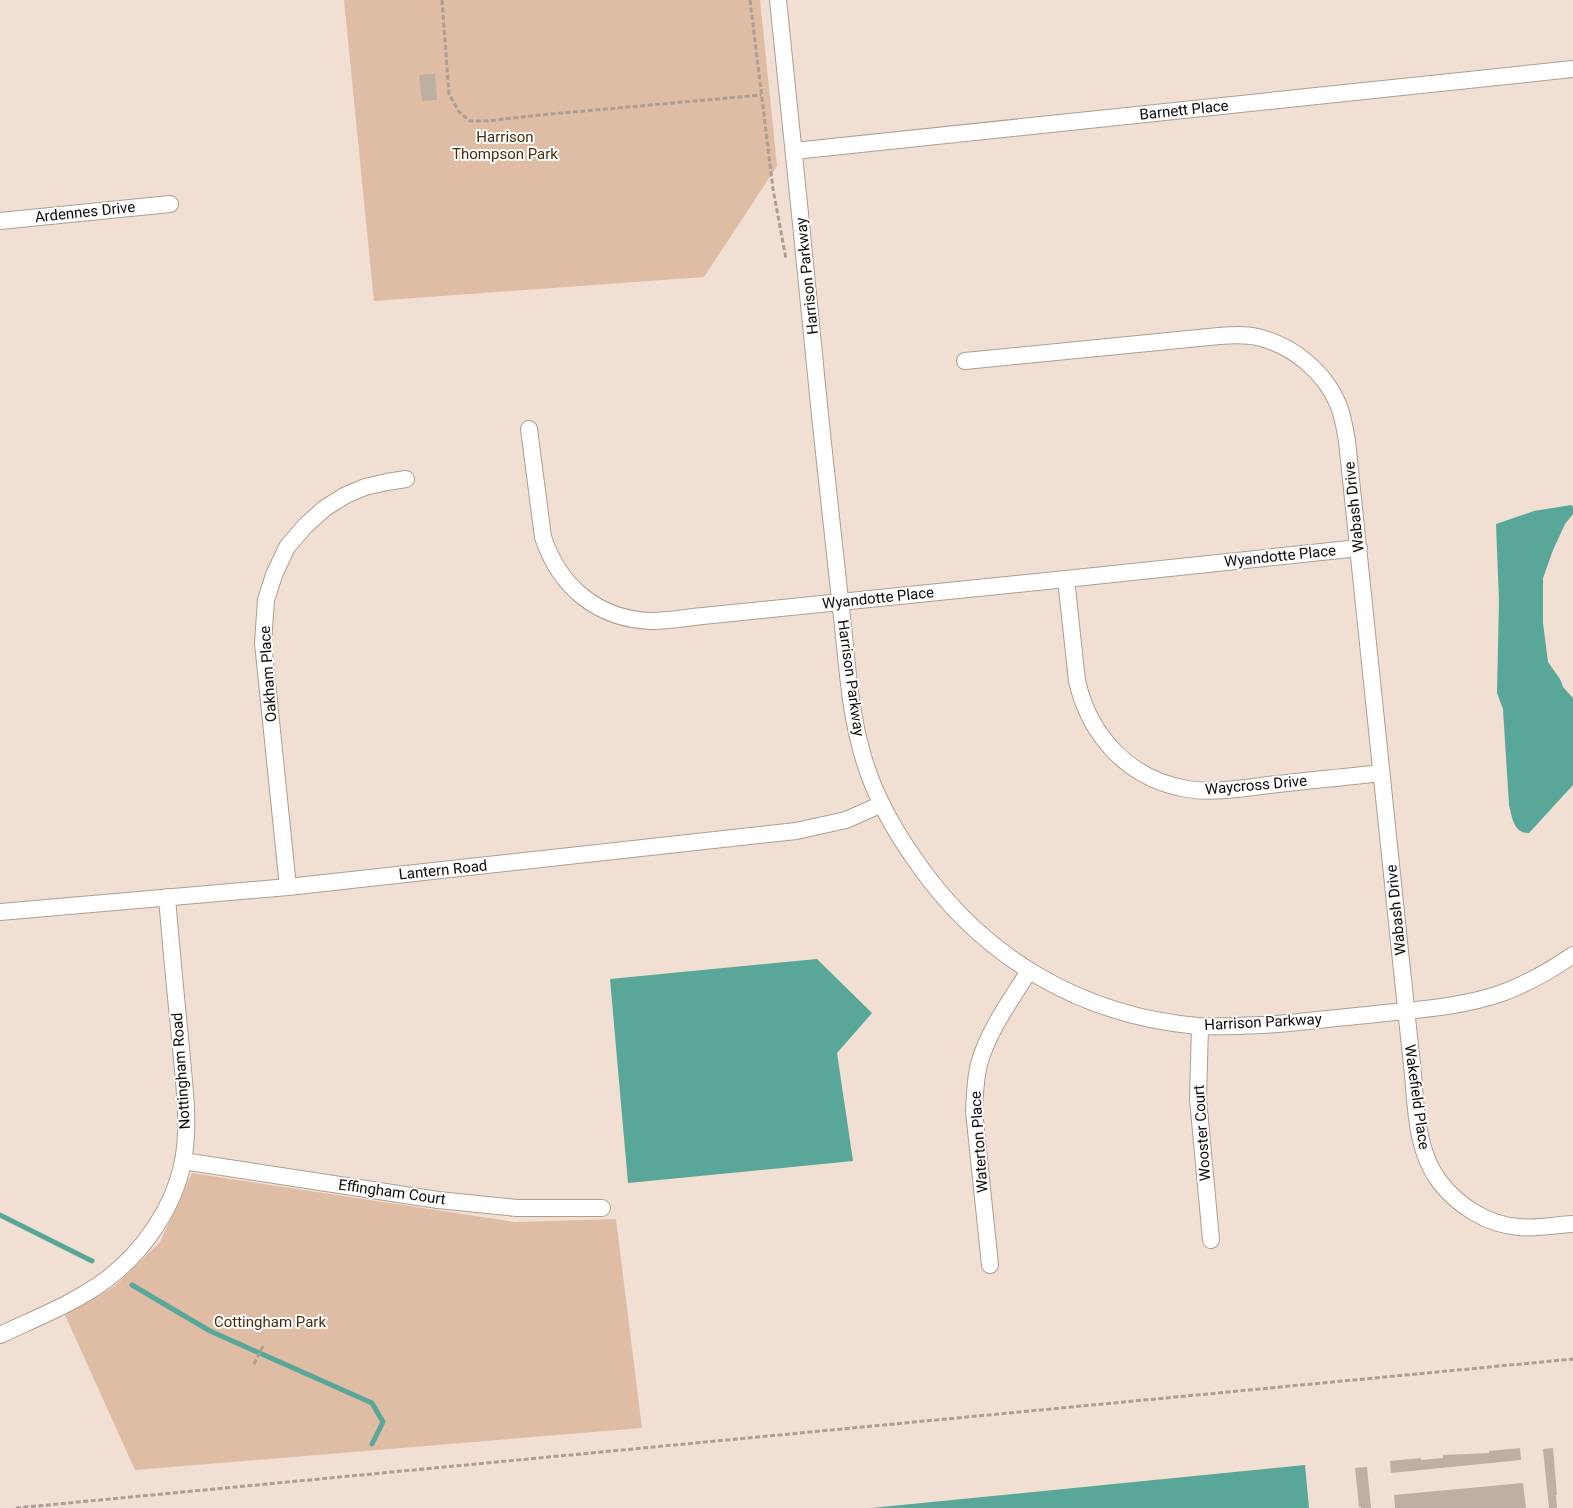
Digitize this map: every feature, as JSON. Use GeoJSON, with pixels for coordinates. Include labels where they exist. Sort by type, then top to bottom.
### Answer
{"type":"FeatureCollection","features":[{"type":"Feature","properties":{"kind":"street","name":"Harrison Parkway"},"geometry":{"type":"LineString","coordinates":[[778,0],[854,721],[866,767],[882,804],[903,843],[930,882],[966,922],[987,940],[1029,971],[1059,988],[1126,1013],[1168,1022],[1200,1026],[1272,1025],[1450,1006],[1505,992],[1543,974],[1573,955]]}},
{"type":"Feature","properties":{"kind":"street","name":"Barnett Place"},"geometry":{"type":"LineString","coordinates":[[794,151],[1573,69]]}},
{"type":"Feature","properties":{"kind":"street","name":"Ardennes Drive"},"geometry":{"type":"LineString","coordinates":[[0,221],[170,204]]}},
{"type":"Feature","properties":{"kind":"street","name":"Wabash Drive"},"geometry":{"type":"LineString","coordinates":[[965,361],[1225,335],[1256,337],[1281,345],[1298,355],[1327,383],[1339,405],[1347,441],[1406,1010]]}},
{"type":"Feature","properties":{"kind":"street","name":"Wyandotte Place"},"geometry":{"type":"LineString","coordinates":[[530,429],[538,510],[543,537],[548,553],[558,571],[586,600],[609,613],[651,621],[1359,548]]}},
{"type":"Feature","properties":{"kind":"street","name":"Oakham Place"},"geometry":{"type":"LineString","coordinates":[[288,887],[262,643],[266,600],[287,547],[325,508],[346,495],[365,487],[406,479]]}},
{"type":"Feature","properties":{"kind":"street","name":"Waycross Drive"},"geometry":{"type":"LineString","coordinates":[[1066,579],[1080,696],[1088,715],[1106,743],[1125,761],[1144,775],[1167,784],[1204,791],[1381,773]]}},
{"type":"Feature","properties":{"kind":"street","name":"Lantern Road"},"geometry":{"type":"LineString","coordinates":[[0,912],[288,887],[796,831],[846,820],[882,804]]}},
{"type":"Feature","properties":{"kind":"street","name":"Nottingham Road"},"geometry":{"type":"LineString","coordinates":[[0,1335],[73,1300],[98,1286],[118,1270],[142,1246],[157,1224],[173,1192],[183,1161],[186,1120],[166,897]]}},
{"type":"Feature","properties":{"kind":"street","name":"Waterton Place"},"geometry":{"type":"LineString","coordinates":[[990,1265],[974,1111],[976,1084],[979,1063],[986,1044],[1029,971]]}},
{"type":"Feature","properties":{"kind":"street","name":"Wakefield Place"},"geometry":{"type":"LineString","coordinates":[[1406,1010],[1419,1129],[1427,1159],[1439,1181],[1463,1205],[1488,1220],[1503,1225],[1536,1227],[1573,1224]]}},
{"type":"Feature","properties":{"kind":"street","name":"Wooster Court"},"geometry":{"type":"LineString","coordinates":[[1200,1026],[1198,1099],[1210,1240]]}},
{"type":"Feature","properties":{"kind":"street","name":"Effingham Court"},"geometry":{"type":"LineString","coordinates":[[183,1161],[438,1200],[517,1208],[602,1208]]}},
{"type":"Feature","properties":{"kind":"path"},"geometry":{"type":"LineString","coordinates":[[442,0],[449,94],[459,112],[470,121],[761,95]]}},
{"type":"Feature","properties":{"kind":"path"},"geometry":{"type":"LineString","coordinates":[[750,0],[773,189],[786,259]]}},
{"type":"Feature","properties":{"kind":"path"},"geometry":{"type":"LineString","coordinates":[[254,1364],[264,1344]]}},
{"type":"Feature","properties":{"kind":"path"},"geometry":{"type":"LineString","coordinates":[[16,1508],[1573,1359]]}},
{"type":"Feature","properties":{"kind":"green space","name":"Harrison Thompson Park"},"geometry":{"type":"Polygon","coordinates":[[[344,0],[760,0],[777,166],[704,277],[374,301],[344,0]]]}},
{"type":"Feature","properties":{"kind":"green space","name":"Cottingham Park"},"geometry":{"type":"Polygon","coordinates":[[[192,1173],[515,1222],[616,1219],[642,1428],[135,1470],[65,1315],[115,1286],[160,1242],[192,1173]]]}},
{"type":"Feature","properties":{"kind":"water"},"geometry":{"type":"Polygon","coordinates":[[[1571,505],[1573,507],[1573,514],[1565,524],[1543,578],[1543,623],[1548,662],[1560,679],[1563,687],[1573,698],[1573,785],[1529,833],[1524,833],[1517,828],[1509,805],[1503,709],[1497,693],[1499,601],[1496,524],[1534,511],[1571,505]]]}},
{"type":"Feature","properties":{"kind":"water"},"geometry":{"type":"Polygon","coordinates":[[[817,959],[872,1013],[837,1053],[853,1161],[628,1183],[610,979],[817,959]]]}},
{"type":"Feature","properties":{"kind":"water"},"geometry":{"type":"Polygon","coordinates":[[[1305,1465],[1309,1508],[871,1508],[1305,1465]]]}},
{"type":"Feature","properties":{"kind":"building"},"geometry":{"type":"Polygon","coordinates":[[[435,74],[437,100],[422,101],[419,75],[435,74]]]}},
{"type":"Feature","properties":{"kind":"building"},"geometry":{"type":"Polygon","coordinates":[[[1520,1448],[1521,1460],[1391,1473],[1390,1461],[1443,1458],[1443,1455],[1489,1453],[1489,1451],[1520,1448]]]}},
{"type":"Feature","properties":{"kind":"building"},"geometry":{"type":"Polygon","coordinates":[[[1553,1448],[1557,1508],[1549,1508],[1543,1449],[1553,1448]]]}},
{"type":"Feature","properties":{"kind":"building"},"geometry":{"type":"Polygon","coordinates":[[[1367,1467],[1371,1508],[1361,1508],[1359,1507],[1355,1468],[1367,1467]]]}},
{"type":"Feature","properties":{"kind":"building"},"geometry":{"type":"Polygon","coordinates":[[[1523,1483],[1526,1508],[1395,1508],[1394,1495],[1523,1483]]]}},
{"type":"Feature","properties":{"kind":"waterway"},"geometry":{"type":"LineString","coordinates":[[0,1215],[92,1261]]}},
{"type":"Feature","properties":{"kind":"waterway"},"geometry":{"type":"LineString","coordinates":[[132,1285],[210,1331],[372,1403],[383,1422],[372,1444]]}}]}
